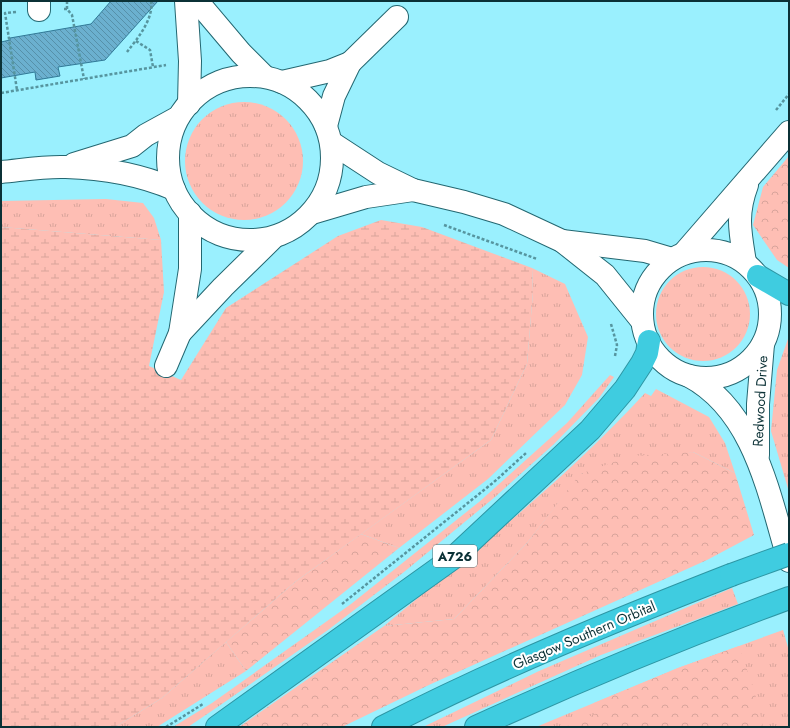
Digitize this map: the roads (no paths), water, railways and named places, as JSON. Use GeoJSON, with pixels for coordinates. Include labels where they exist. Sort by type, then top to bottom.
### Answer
{"type":"FeatureCollection","features":[{"type":"Feature","properties":{"kind":"highway"},"geometry":{"type":"LineString","coordinates":[[751,269],[789,294]]}},
{"type":"Feature","properties":{"kind":"highway","name":"A726"},"geometry":{"type":"LineString","coordinates":[[217,727],[453,558],[590,430],[610,408],[642,363],[647,353],[649,341]]}},
{"type":"Feature","properties":{"kind":"highway","name":"Glasgow Southern Orbital"},"geometry":{"type":"LineString","coordinates":[[383,727],[428,704],[552,647],[731,575],[789,554]]}},
{"type":"Feature","properties":{"kind":"highway"},"geometry":{"type":"LineString","coordinates":[[476,727],[572,684],[789,598]]}},
{"type":"Feature","properties":{"kind":"street"},"geometry":{"type":"LineString","coordinates":[[186,1],[190,61],[183,111],[170,134],[168,148],[169,168],[174,189],[190,213],[208,227],[224,236],[253,241],[272,239],[288,233],[312,214],[366,197],[413,190]]}},
{"type":"Feature","properties":{"kind":"street"},"geometry":{"type":"LineString","coordinates":[[197,1],[241,53],[273,79],[302,94],[320,114],[329,135],[333,161],[323,194],[312,214]]}},
{"type":"Feature","properties":{"kind":"street"},"geometry":{"type":"LineString","coordinates":[[329,135],[334,96],[350,64],[397,17]]}},
{"type":"Feature","properties":{"kind":"street"},"geometry":{"type":"LineString","coordinates":[[66,167],[132,146],[183,111],[204,90],[221,80],[250,76],[273,79],[330,71],[350,64]]}},
{"type":"Feature","properties":{"kind":"street"},"geometry":{"type":"LineString","coordinates":[[748,180],[739,211],[739,229],[751,269],[767,293],[770,313],[767,334],[758,352],[744,366],[726,375],[707,378],[687,375],[669,366],[654,352],[649,341],[642,321],[642,304],[648,287],[658,271],[678,256],[748,180],[789,132]]}},
{"type":"Feature","properties":{"kind":"street"},"geometry":{"type":"LineString","coordinates":[[329,135],[378,173],[413,190],[504,214],[562,241],[605,275],[642,321]]}},
{"type":"Feature","properties":{"kind":"street"},"geometry":{"type":"LineString","coordinates":[[1,172],[66,167],[152,179],[174,189]]}},
{"type":"Feature","properties":{"kind":"street"},"geometry":{"type":"LineString","coordinates":[[166,366],[180,333],[190,269],[190,213]]}},
{"type":"Feature","properties":{"kind":"street"},"geometry":{"type":"LineString","coordinates":[[180,333],[223,287],[272,239]]}},
{"type":"Feature","properties":{"kind":"street"},"geometry":{"type":"LineString","coordinates":[[562,241],[678,256],[706,249],[728,253],[751,269]]}},
{"type":"Feature","properties":{"kind":"street","name":"Redwood Drive"},"geometry":{"type":"LineString","coordinates":[[758,459],[758,404],[763,344]]}},
{"type":"Feature","properties":{"kind":"street","name":"Redwood Drive"},"geometry":{"type":"LineString","coordinates":[[687,375],[706,385],[730,412],[743,430],[758,459],[789,561]]}}]}
